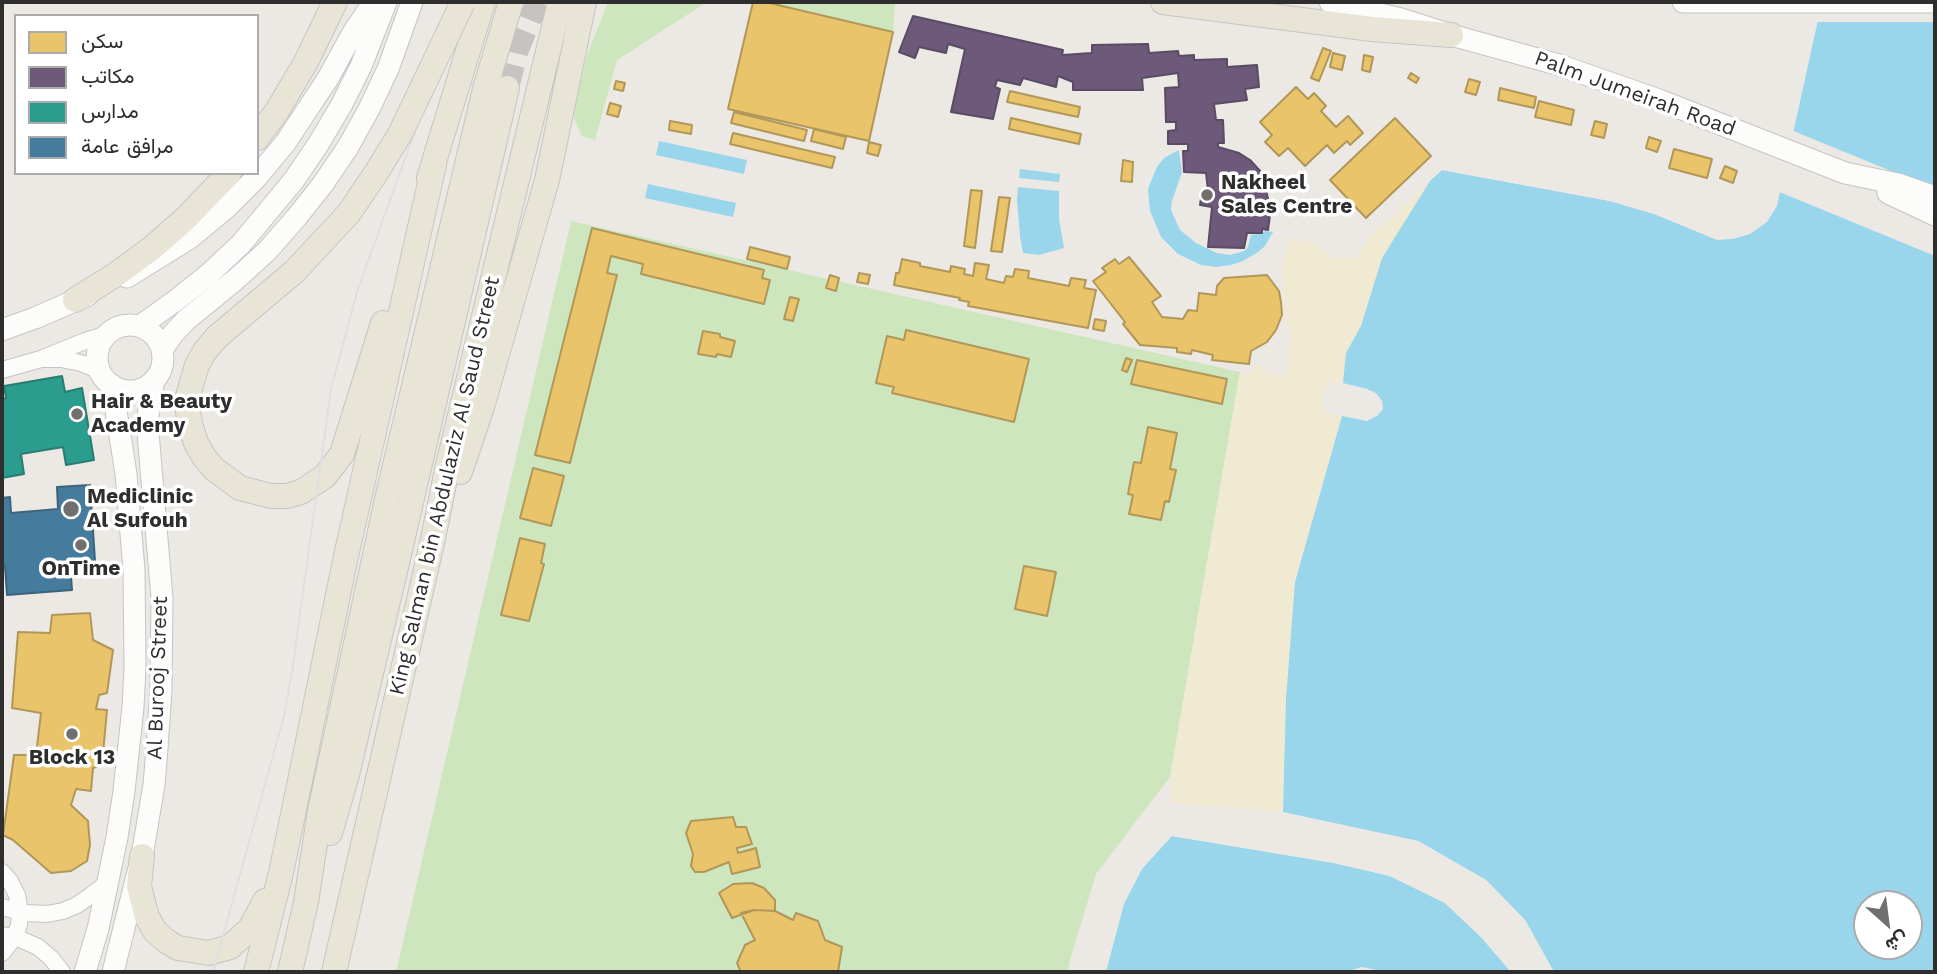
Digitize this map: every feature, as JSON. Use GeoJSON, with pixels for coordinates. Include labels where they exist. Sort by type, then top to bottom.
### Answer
{"type":"FeatureCollection","features":[{"type":"Feature","properties":{"kind":"main road"},"geometry":{"type":"LineString","coordinates":[[259,135],[306,62],[335,2]]}},
{"type":"Feature","properties":{"kind":"main road"},"geometry":{"type":"LineString","coordinates":[[463,2],[400,134],[349,213],[295,271],[217,337],[197,365],[188,396],[191,427],[196,443],[214,469],[240,488],[271,496],[287,496],[301,492],[325,476],[342,454],[483,2]]}},
{"type":"Feature","properties":{"kind":"main road"},"geometry":{"type":"LineString","coordinates":[[290,972],[306,902],[320,811],[387,499],[485,89],[511,2]]}},
{"type":"Feature","properties":{"kind":"main road","name":"King Salman bin Abdulaziz Al Saud Street"},"geometry":{"type":"LineString","coordinates":[[334,972],[450,455],[560,2]]}},
{"type":"Feature","properties":{"kind":"main road"},"geometry":{"type":"LineString","coordinates":[[434,534],[482,407],[547,180],[584,2]]}},
{"type":"Feature","properties":{"kind":"main road"},"geometry":{"type":"LineString","coordinates":[[576,46],[592,2]]}},
{"type":"Feature","properties":{"kind":"main road"},"geometry":{"type":"LineString","coordinates":[[1163,2],[1346,26],[1451,35]]}},
{"type":"Feature","properties":{"kind":"main road"},"geometry":{"type":"LineString","coordinates":[[306,902],[347,775],[507,88]]}},
{"type":"Feature","properties":{"kind":"main road"},"geometry":{"type":"LineString","coordinates":[[256,972],[281,873],[346,556],[434,165]]}},
{"type":"Feature","properties":{"kind":"main road"},"geometry":{"type":"LineString","coordinates":[[75,300],[152,248],[187,217],[227,175]]}},
{"type":"Feature","properties":{"kind":"main road"},"geometry":{"type":"LineString","coordinates":[[142,856],[139,886],[151,924],[166,941],[178,948],[199,953],[230,947],[243,937],[281,873]]}},
{"type":"Feature","properties":{"kind":"street"},"geometry":{"type":"LineString","coordinates":[[259,173],[286,142],[374,2]]}},
{"type":"Feature","properties":{"kind":"street"},"geometry":{"type":"LineString","coordinates":[[139,326],[192,288],[241,244],[294,180],[342,104],[361,66],[386,2]]}},
{"type":"Feature","properties":{"kind":"street"},"geometry":{"type":"LineString","coordinates":[[162,350],[186,320],[267,251],[323,184],[369,109],[388,69],[412,2]]}},
{"type":"Feature","properties":{"kind":"street","name":"Palm Jumeirah Road"},"geometry":{"type":"LineString","coordinates":[[1330,2],[1401,19],[1608,81],[1845,173],[1898,184],[1935,197]]}},
{"type":"Feature","properties":{"kind":"street"},"geometry":{"type":"LineString","coordinates":[[1683,2],[1935,2]]}},
{"type":"Feature","properties":{"kind":"street"},"geometry":{"type":"LineString","coordinates":[[1845,173],[1935,215]]}},
{"type":"Feature","properties":{"kind":"street"},"geometry":{"type":"LineString","coordinates":[[2,330],[127,277],[152,263],[190,238],[225,209],[257,175]]}},
{"type":"Feature","properties":{"kind":"street"},"geometry":{"type":"LineString","coordinates":[[2,370],[41,359],[122,326],[139,326],[150,331],[158,339],[163,360],[154,380],[147,386],[129,390],[71,361],[41,359]]}},
{"type":"Feature","properties":{"kind":"street"},"geometry":{"type":"LineString","coordinates":[[106,378],[97,361],[98,351],[107,334]]}},
{"type":"Feature","properties":{"kind":"street","name":"Al Burooj Street"},"geometry":{"type":"LineString","coordinates":[[86,972],[108,882],[124,791],[135,667],[131,522],[124,463],[106,378]]}},
{"type":"Feature","properties":{"kind":"street","name":"Al Burooj Street"},"geometry":{"type":"LineString","coordinates":[[113,972],[142,856],[154,785],[163,598],[147,421],[154,380]]}},
{"type":"Feature","properties":{"kind":"street"},"geometry":{"type":"LineString","coordinates":[[2,872],[17,895],[20,911],[19,925],[8,937],[2,953]]}},
{"type":"Feature","properties":{"kind":"street"},"geometry":{"type":"LineString","coordinates":[[2,907],[47,914],[63,911],[77,905],[108,882]]}},
{"type":"Feature","properties":{"kind":"street"},"geometry":{"type":"LineString","coordinates":[[8,937],[38,947],[62,972]]}},
{"type":"Feature","properties":{"kind":"green space"},"geometry":{"type":"Polygon","coordinates":[[[608,2],[707,2],[617,60],[595,140],[582,136],[573,116],[587,55],[608,2]]]}},
{"type":"Feature","properties":{"kind":"green space"},"geometry":{"type":"Polygon","coordinates":[[[765,2],[895,2],[893,32],[765,2]]]}},
{"type":"Feature","properties":{"kind":"green space"},"geometry":{"type":"Polygon","coordinates":[[[571,221],[1240,372],[1170,777],[1096,874],[1068,972],[396,972],[571,221]]]}},
{"type":"Feature","properties":{"kind":"sand"},"geometry":{"type":"Polygon","coordinates":[[[1430,181],[1382,258],[1361,326],[1346,353],[1343,383],[1330,382],[1322,397],[1327,413],[1342,416],[1295,582],[1286,699],[1283,812],[1171,803],[1170,777],[1240,372],[1248,376],[1258,364],[1273,375],[1288,375],[1288,354],[1292,336],[1285,323],[1283,265],[1289,238],[1313,242],[1331,257],[1355,258],[1369,238],[1430,181]]]}},
{"type":"Feature","properties":{"kind":"water"},"geometry":{"type":"Polygon","coordinates":[[[1822,2],[1935,2],[1935,972],[1554,972],[1525,920],[1486,880],[1418,841],[1283,812],[1286,699],[1295,582],[1342,416],[1367,421],[1378,415],[1382,401],[1367,389],[1343,383],[1346,353],[1361,326],[1382,258],[1430,181],[1442,170],[1610,201],[1654,214],[1717,240],[1750,234],[1767,222],[1777,206],[1822,2]]]}},
{"type":"Feature","properties":{"kind":"water"},"geometry":{"type":"Polygon","coordinates":[[[659,141],[747,160],[744,174],[656,155],[659,141]]]}},
{"type":"Feature","properties":{"kind":"water"},"geometry":{"type":"Polygon","coordinates":[[[1179,150],[1182,172],[1171,210],[1180,230],[1196,243],[1217,253],[1230,255],[1244,251],[1251,235],[1273,232],[1258,252],[1231,265],[1201,265],[1178,254],[1161,237],[1150,211],[1148,189],[1164,158],[1179,150]]]}},
{"type":"Feature","properties":{"kind":"water"},"geometry":{"type":"Polygon","coordinates":[[[1020,169],[1060,174],[1059,182],[1019,178],[1020,169]]]}},
{"type":"Feature","properties":{"kind":"water"},"geometry":{"type":"Polygon","coordinates":[[[648,184],[736,203],[733,217],[645,198],[648,184]]]}},
{"type":"Feature","properties":{"kind":"water"},"geometry":{"type":"Polygon","coordinates":[[[1018,187],[1059,191],[1059,219],[1064,248],[1039,255],[1023,253],[1018,187]]]}},
{"type":"Feature","properties":{"kind":"water"},"geometry":{"type":"Polygon","coordinates":[[[1172,836],[1334,863],[1390,876],[1445,903],[1481,937],[1511,972],[1386,972],[1362,967],[1345,972],[1106,972],[1124,904],[1142,869],[1172,836]]]}},
{"type":"Feature","properties":{"kind":"pier"},"geometry":{"type":"Polygon","coordinates":[[[1819,2],[1935,2],[1935,22],[1814,22],[1819,2]]]}},
{"type":"Feature","properties":{"kind":"pier"},"geometry":{"type":"Polygon","coordinates":[[[1791,130],[1935,189],[1935,256],[1777,191],[1791,130]]]}},
{"type":"Feature","properties":{"kind":"pier"},"geometry":{"type":"Polygon","coordinates":[[[1445,167],[1610,198],[1654,210],[1654,214],[1610,201],[1442,170],[1445,167]]]}},
{"type":"Feature","properties":{"kind":"pier"},"geometry":{"type":"Polygon","coordinates":[[[1339,383],[1376,393],[1382,401],[1383,409],[1367,421],[1339,414],[1343,412],[1366,417],[1376,413],[1379,408],[1373,396],[1339,383]]]}},
{"type":"Feature","properties":{"kind":"pier"},"geometry":{"type":"Polygon","coordinates":[[[1280,812],[1418,841],[1486,880],[1525,920],[1554,972],[1550,972],[1522,922],[1483,882],[1417,844],[1283,816],[1280,812]]]}},
{"type":"Feature","properties":{"kind":"pier"},"geometry":{"type":"Polygon","coordinates":[[[1170,833],[1334,859],[1392,873],[1447,900],[1484,935],[1514,972],[1511,972],[1481,937],[1445,903],[1390,876],[1334,863],[1172,836],[1170,833]]]}},
{"type":"Feature","properties":{"kind":"building: سكن"},"geometry":{"type":"Polygon","coordinates":[[[753,2],[765,2],[893,32],[869,141],[728,109],[753,2]]]}},
{"type":"Feature","properties":{"kind":"building: سكن"},"geometry":{"type":"Polygon","coordinates":[[[1323,48],[1331,51],[1319,81],[1311,78],[1323,48]]]}},
{"type":"Feature","properties":{"kind":"building: سكن"},"geometry":{"type":"Polygon","coordinates":[[[1333,53],[1345,56],[1342,70],[1330,67],[1333,53]]]}},
{"type":"Feature","properties":{"kind":"building: سكن"},"geometry":{"type":"Polygon","coordinates":[[[1364,55],[1373,57],[1370,72],[1362,70],[1364,55]]]}},
{"type":"Feature","properties":{"kind":"building: سكن"},"geometry":{"type":"Polygon","coordinates":[[[1411,73],[1419,78],[1416,83],[1408,78],[1411,73]]]}},
{"type":"Feature","properties":{"kind":"building: سكن"},"geometry":{"type":"Polygon","coordinates":[[[1469,79],[1480,82],[1476,95],[1465,92],[1469,79]]]}},
{"type":"Feature","properties":{"kind":"building: سكن"},"geometry":{"type":"Polygon","coordinates":[[[616,81],[625,83],[623,91],[614,89],[616,81]]]}},
{"type":"Feature","properties":{"kind":"building: سكن"},"geometry":{"type":"Polygon","coordinates":[[[1296,87],[1308,99],[1314,93],[1326,106],[1321,111],[1336,127],[1348,116],[1363,133],[1350,145],[1347,141],[1334,153],[1327,145],[1305,166],[1288,148],[1279,156],[1265,142],[1272,135],[1260,122],[1296,87]]]}},
{"type":"Feature","properties":{"kind":"building: سكن"},"geometry":{"type":"Polygon","coordinates":[[[1500,88],[1536,97],[1534,108],[1498,100],[1500,88]]]}},
{"type":"Feature","properties":{"kind":"building: سكن"},"geometry":{"type":"Polygon","coordinates":[[[1010,91],[1080,107],[1078,117],[1007,102],[1010,91]]]}},
{"type":"Feature","properties":{"kind":"building: سكن"},"geometry":{"type":"Polygon","coordinates":[[[1539,101],[1574,110],[1571,125],[1535,117],[1539,101]]]}},
{"type":"Feature","properties":{"kind":"building: سكن"},"geometry":{"type":"Polygon","coordinates":[[[610,103],[621,106],[618,117],[607,114],[610,103]]]}},
{"type":"Feature","properties":{"kind":"building: سكن"},"geometry":{"type":"Polygon","coordinates":[[[734,112],[807,130],[804,141],[731,123],[734,112]]]}},
{"type":"Feature","properties":{"kind":"building: سكن"},"geometry":{"type":"Polygon","coordinates":[[[1011,118],[1081,134],[1079,144],[1009,129],[1011,118]]]}},
{"type":"Feature","properties":{"kind":"building: سكن"},"geometry":{"type":"Polygon","coordinates":[[[1395,118],[1431,156],[1366,218],[1330,180],[1395,118]]]}},
{"type":"Feature","properties":{"kind":"building: سكن"},"geometry":{"type":"Polygon","coordinates":[[[670,121],[692,125],[691,134],[669,130],[670,121]]]}},
{"type":"Feature","properties":{"kind":"building: سكن"},"geometry":{"type":"Polygon","coordinates":[[[1595,121],[1607,124],[1604,138],[1591,135],[1595,121]]]}},
{"type":"Feature","properties":{"kind":"building: سكن"},"geometry":{"type":"Polygon","coordinates":[[[814,129],[846,137],[843,149],[811,141],[814,129]]]}},
{"type":"Feature","properties":{"kind":"building: سكن"},"geometry":{"type":"Polygon","coordinates":[[[733,133],[835,157],[832,168],[730,144],[733,133]]]}},
{"type":"Feature","properties":{"kind":"building: سكن"},"geometry":{"type":"Polygon","coordinates":[[[1649,137],[1661,141],[1657,152],[1646,148],[1649,137]]]}},
{"type":"Feature","properties":{"kind":"building: سكن"},"geometry":{"type":"Polygon","coordinates":[[[869,142],[881,145],[878,156],[867,153],[869,142]]]}},
{"type":"Feature","properties":{"kind":"building: سكن"},"geometry":{"type":"Polygon","coordinates":[[[1674,149],[1712,159],[1707,178],[1669,168],[1674,149]]]}},
{"type":"Feature","properties":{"kind":"building: سكن"},"geometry":{"type":"Polygon","coordinates":[[[1123,160],[1133,162],[1132,182],[1121,181],[1123,160]]]}},
{"type":"Feature","properties":{"kind":"building: سكن"},"geometry":{"type":"Polygon","coordinates":[[[1725,166],[1737,171],[1733,183],[1720,178],[1725,166]]]}},
{"type":"Feature","properties":{"kind":"building: سكن"},"geometry":{"type":"Polygon","coordinates":[[[971,190],[982,191],[975,248],[964,246],[971,190]]]}},
{"type":"Feature","properties":{"kind":"building: سكن"},"geometry":{"type":"Polygon","coordinates":[[[999,197],[1010,198],[1002,252],[991,251],[999,197]]]}},
{"type":"Feature","properties":{"kind":"building: سكن"},"geometry":{"type":"Polygon","coordinates":[[[592,228],[764,270],[762,278],[770,280],[764,304],[641,274],[643,264],[611,256],[607,273],[617,275],[570,463],[535,455],[592,228]]]}},
{"type":"Feature","properties":{"kind":"building: سكن"},"geometry":{"type":"Polygon","coordinates":[[[750,247],[790,257],[787,269],[747,259],[750,247]]]}},
{"type":"Feature","properties":{"kind":"building: سكن"},"geometry":{"type":"Polygon","coordinates":[[[1129,257],[1161,296],[1152,302],[1162,317],[1183,319],[1188,310],[1197,311],[1199,293],[1216,295],[1217,286],[1224,278],[1267,275],[1279,291],[1281,302],[1282,315],[1276,330],[1267,342],[1251,351],[1249,364],[1212,360],[1213,355],[1192,350],[1191,354],[1177,352],[1177,348],[1140,345],[1093,281],[1106,272],[1102,268],[1115,259],[1119,264],[1129,257]]]}},
{"type":"Feature","properties":{"kind":"building: سكن"},"geometry":{"type":"Polygon","coordinates":[[[902,259],[950,272],[951,266],[965,269],[964,274],[973,276],[975,263],[989,265],[986,279],[1004,283],[1006,276],[1013,277],[1015,269],[1029,271],[1028,278],[1069,286],[1071,278],[1086,280],[1084,288],[1096,290],[1088,328],[968,306],[969,302],[959,300],[960,298],[894,285],[902,259]]]}},
{"type":"Feature","properties":{"kind":"building: سكن"},"geometry":{"type":"Polygon","coordinates":[[[859,273],[870,275],[868,284],[857,282],[859,273]]]}},
{"type":"Feature","properties":{"kind":"building: سكن"},"geometry":{"type":"Polygon","coordinates":[[[830,275],[839,278],[836,291],[826,288],[830,275]]]}},
{"type":"Feature","properties":{"kind":"building: سكن"},"geometry":{"type":"Polygon","coordinates":[[[790,297],[799,299],[793,321],[784,319],[790,297]]]}},
{"type":"Feature","properties":{"kind":"building: سكن"},"geometry":{"type":"Polygon","coordinates":[[[1095,319],[1106,321],[1104,331],[1093,329],[1095,319]]]}},
{"type":"Feature","properties":{"kind":"building: سكن"},"geometry":{"type":"Polygon","coordinates":[[[906,330],[1029,359],[1014,422],[892,393],[894,387],[876,383],[887,336],[904,340],[906,330]]]}},
{"type":"Feature","properties":{"kind":"building: سكن"},"geometry":{"type":"Polygon","coordinates":[[[703,331],[720,334],[720,337],[735,341],[731,357],[698,354],[703,331]]]}},
{"type":"Feature","properties":{"kind":"building: سكن"},"geometry":{"type":"Polygon","coordinates":[[[1126,358],[1132,360],[1127,372],[1122,370],[1126,358]]]}},
{"type":"Feature","properties":{"kind":"building: سكن"},"geometry":{"type":"Polygon","coordinates":[[[1137,360],[1227,379],[1222,404],[1131,384],[1137,360]]]}},
{"type":"Feature","properties":{"kind":"building: سكن"},"geometry":{"type":"Polygon","coordinates":[[[1148,427],[1177,433],[1170,469],[1176,470],[1169,502],[1165,501],[1161,520],[1129,514],[1133,495],[1128,494],[1134,462],[1141,463],[1148,427]]]}},
{"type":"Feature","properties":{"kind":"building: سكن"},"geometry":{"type":"Polygon","coordinates":[[[533,468],[564,476],[551,526],[520,518],[533,468]]]}},
{"type":"Feature","properties":{"kind":"building: سكن"},"geometry":{"type":"Polygon","coordinates":[[[520,538],[545,544],[541,563],[544,564],[529,621],[501,615],[520,538]]]}},
{"type":"Feature","properties":{"kind":"building: سكن"},"geometry":{"type":"Polygon","coordinates":[[[1024,566],[1056,572],[1047,616],[1015,609],[1024,566]]]}},
{"type":"Feature","properties":{"kind":"building: سكن","name":"Block 13"},"geometry":{"type":"Polygon","coordinates":[[[90,613],[93,640],[113,650],[107,693],[99,695],[96,709],[107,710],[102,765],[93,768],[91,791],[76,789],[71,805],[88,821],[90,845],[87,861],[71,871],[51,873],[13,840],[3,835],[14,755],[36,755],[41,713],[12,708],[18,632],[50,633],[52,615],[90,613]]]}},
{"type":"Feature","properties":{"kind":"building: سكن"},"geometry":{"type":"Polygon","coordinates":[[[733,817],[736,827],[746,827],[752,844],[737,848],[738,853],[756,848],[760,867],[732,874],[729,862],[704,872],[695,872],[691,866],[693,854],[686,833],[691,821],[733,817]]]}},
{"type":"Feature","properties":{"kind":"building: سكن"},"geometry":{"type":"Polygon","coordinates":[[[752,883],[764,888],[775,900],[775,911],[754,910],[732,918],[719,893],[733,884],[752,883]]]}},
{"type":"Feature","properties":{"kind":"building: سكن"},"geometry":{"type":"Polygon","coordinates":[[[754,910],[775,911],[793,920],[796,913],[818,921],[825,940],[842,947],[838,972],[741,972],[737,963],[745,945],[755,940],[741,913],[754,910]]]}},
{"type":"Feature","properties":{"kind":"building: مكاتب"},"geometry":{"type":"Polygon","coordinates":[[[913,16],[1063,50],[1062,55],[1092,53],[1092,45],[1148,44],[1149,53],[1178,51],[1179,56],[1194,55],[1194,60],[1227,59],[1227,67],[1257,65],[1259,87],[1245,89],[1247,100],[1214,104],[1216,120],[1223,120],[1224,143],[1218,143],[1218,147],[1239,153],[1262,173],[1269,203],[1268,230],[1262,229],[1262,233],[1247,233],[1244,248],[1208,247],[1212,207],[1200,205],[1202,192],[1208,191],[1206,173],[1184,172],[1183,151],[1188,151],[1188,144],[1168,144],[1168,131],[1176,130],[1176,122],[1166,122],[1165,88],[1179,87],[1178,73],[1142,78],[1143,90],[1073,90],[1073,82],[1058,76],[1056,87],[1023,78],[1020,85],[997,80],[995,87],[1000,89],[993,119],[951,112],[965,49],[948,44],[946,53],[919,47],[915,58],[899,52],[913,16]]]}},
{"type":"Feature","properties":{"kind":"building: مدارس"},"geometry":{"type":"Polygon","coordinates":[[[62,376],[65,392],[82,388],[94,460],[66,465],[63,447],[21,454],[24,474],[2,478],[2,399],[6,398],[4,386],[62,376]]]}},
{"type":"Feature","properties":{"kind":"building: مرافق عامة"},"geometry":{"type":"Polygon","coordinates":[[[90,485],[95,561],[70,562],[72,590],[7,595],[5,566],[2,566],[2,498],[10,497],[11,513],[58,509],[57,487],[90,485]]]}},
{"type":"Feature","properties":{"kind":"tunnel"},"geometry":{"type":"LineString","coordinates":[[507,88],[516,52],[540,2]]}},
{"type":"Feature","properties":{"kind":"tram line"},"geometry":{"type":"LineString","coordinates":[[213,972],[284,716],[331,389],[357,292],[438,67],[458,2]]}},
{"type":"Feature","properties":{"kind":"place","name":"Nakheel Sales Centre"},"geometry":{"type":"Point","coordinates":[1207,195]}},
{"type":"Feature","properties":{"kind":"place","name":"Hair & Beauty Academy"},"geometry":{"type":"Point","coordinates":[77,414]}},
{"type":"Feature","properties":{"kind":"place","name":"Mediclinic Al Sufouh"},"geometry":{"type":"Point","coordinates":[71,509]}},
{"type":"Feature","properties":{"kind":"place","name":"OnTime"},"geometry":{"type":"Point","coordinates":[81,545]}},
{"type":"Feature","properties":{"kind":"place","name":"Block 13"},"geometry":{"type":"Point","coordinates":[72,734]}}]}
